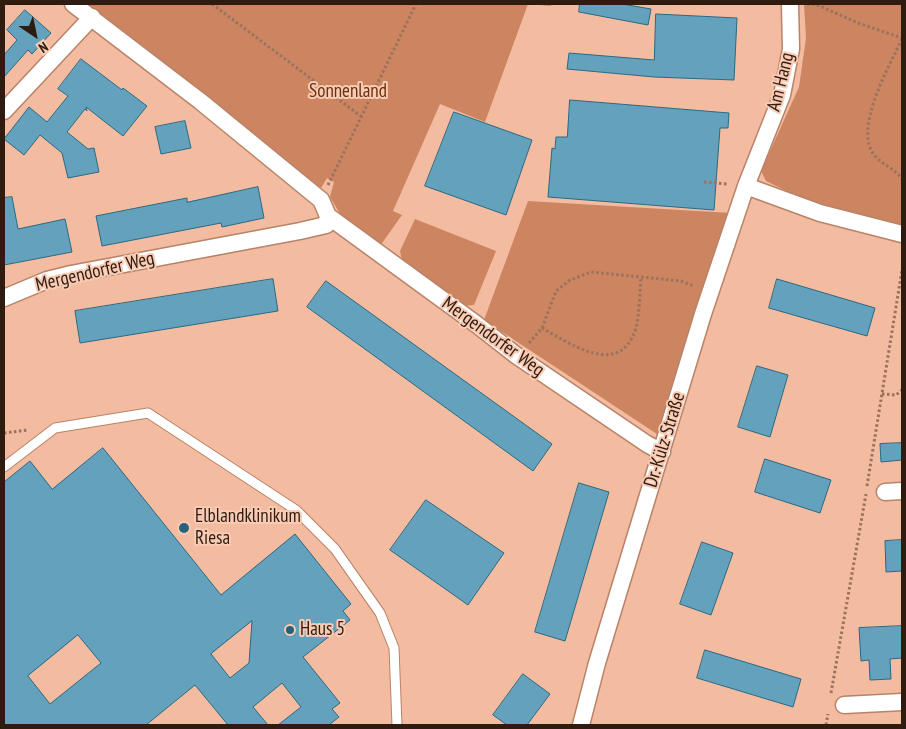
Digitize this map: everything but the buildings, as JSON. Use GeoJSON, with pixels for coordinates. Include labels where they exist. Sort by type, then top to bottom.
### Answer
{"type":"FeatureCollection","features":[{"type":"Feature","properties":{"kind":"street","name":"Mergendorfer Weg"},"geometry":{"type":"LineString","coordinates":[[73,4],[200,101],[321,200],[328,216],[517,356],[633,435],[662,452]]}},
{"type":"Feature","properties":{"kind":"street","name":"Am Hang"},"geometry":{"type":"LineString","coordinates":[[758,158],[782,95],[790,49],[790,4]]}},
{"type":"Feature","properties":{"kind":"street"},"geometry":{"type":"LineString","coordinates":[[4,111],[92,17]]}},
{"type":"Feature","properties":{"kind":"street","name":"Dr.-Külz-Straße"},"geometry":{"type":"LineString","coordinates":[[580,725],[703,314],[746,186],[758,158]]}},
{"type":"Feature","properties":{"kind":"street"},"geometry":{"type":"LineString","coordinates":[[746,186],[820,213],[902,234]]}},
{"type":"Feature","properties":{"kind":"street","name":"Mergendorfer Weg"},"geometry":{"type":"LineString","coordinates":[[4,298],[47,280],[71,274],[326,225],[328,216]]}},
{"type":"Feature","properties":{"kind":"street"},"geometry":{"type":"LineString","coordinates":[[885,492],[902,491]]}},
{"type":"Feature","properties":{"kind":"street"},"geometry":{"type":"LineString","coordinates":[[837,701],[902,702]]}},
{"type":"Feature","properties":{"kind":"lane"},"geometry":{"type":"LineString","coordinates":[[4,468],[55,428],[148,413],[198,445],[296,510],[335,549],[380,613],[394,648],[397,725]]}},
{"type":"Feature","properties":{"kind":"path"},"geometry":{"type":"LineString","coordinates":[[212,4],[362,117]]}},
{"type":"Feature","properties":{"kind":"path"},"geometry":{"type":"LineString","coordinates":[[321,200],[416,4]]}},
{"type":"Feature","properties":{"kind":"path"},"geometry":{"type":"LineString","coordinates":[[804,4],[815,4],[858,23],[902,38],[878,92],[868,128],[870,147],[875,156],[899,174],[902,179]]}},
{"type":"Feature","properties":{"kind":"path"},"geometry":{"type":"LineString","coordinates":[[704,182],[746,186]]}},
{"type":"Feature","properties":{"kind":"path"},"geometry":{"type":"LineString","coordinates":[[837,701],[902,270]]}},
{"type":"Feature","properties":{"kind":"path"},"geometry":{"type":"LineString","coordinates":[[517,356],[542,328],[556,291],[570,280],[591,272],[681,281],[689,284]]}},
{"type":"Feature","properties":{"kind":"path"},"geometry":{"type":"LineString","coordinates":[[542,328],[581,350],[600,355],[616,354],[629,344],[636,327],[641,278]]}},
{"type":"Feature","properties":{"kind":"path"},"geometry":{"type":"LineString","coordinates":[[882,394],[896,394],[902,390]]}},
{"type":"Feature","properties":{"kind":"path"},"geometry":{"type":"LineString","coordinates":[[826,725],[828,712]]}},
{"type":"Feature","properties":{"kind":"green space","name":"Sonnenland"},"geometry":{"type":"Polygon","coordinates":[[[85,4],[528,4],[485,122],[440,104],[393,211],[402,215],[380,246],[342,217],[330,197],[334,182],[327,178],[321,188],[85,4]]]}},
{"type":"Feature","properties":{"kind":"green space"},"geometry":{"type":"Polygon","coordinates":[[[528,4],[552,4],[551,6],[528,4]]]}},
{"type":"Feature","properties":{"kind":"green space"},"geometry":{"type":"Polygon","coordinates":[[[804,4],[902,4],[902,225],[805,200],[766,181],[761,171],[799,87],[806,38],[804,4]]]}},
{"type":"Feature","properties":{"kind":"green space"},"geometry":{"type":"Polygon","coordinates":[[[528,201],[731,213],[657,434],[484,320],[528,201]]]}},
{"type":"Feature","properties":{"kind":"green space"},"geometry":{"type":"Polygon","coordinates":[[[415,219],[496,251],[474,305],[464,306],[402,260],[400,251],[415,219]]]}},
{"type":"Feature","properties":{"kind":"place","name":"Elblandklinikum Riesa"},"geometry":{"type":"Point","coordinates":[184,528]}},
{"type":"Feature","properties":{"kind":"place","name":"Haus 5"},"geometry":{"type":"Point","coordinates":[290,630]}}]}
